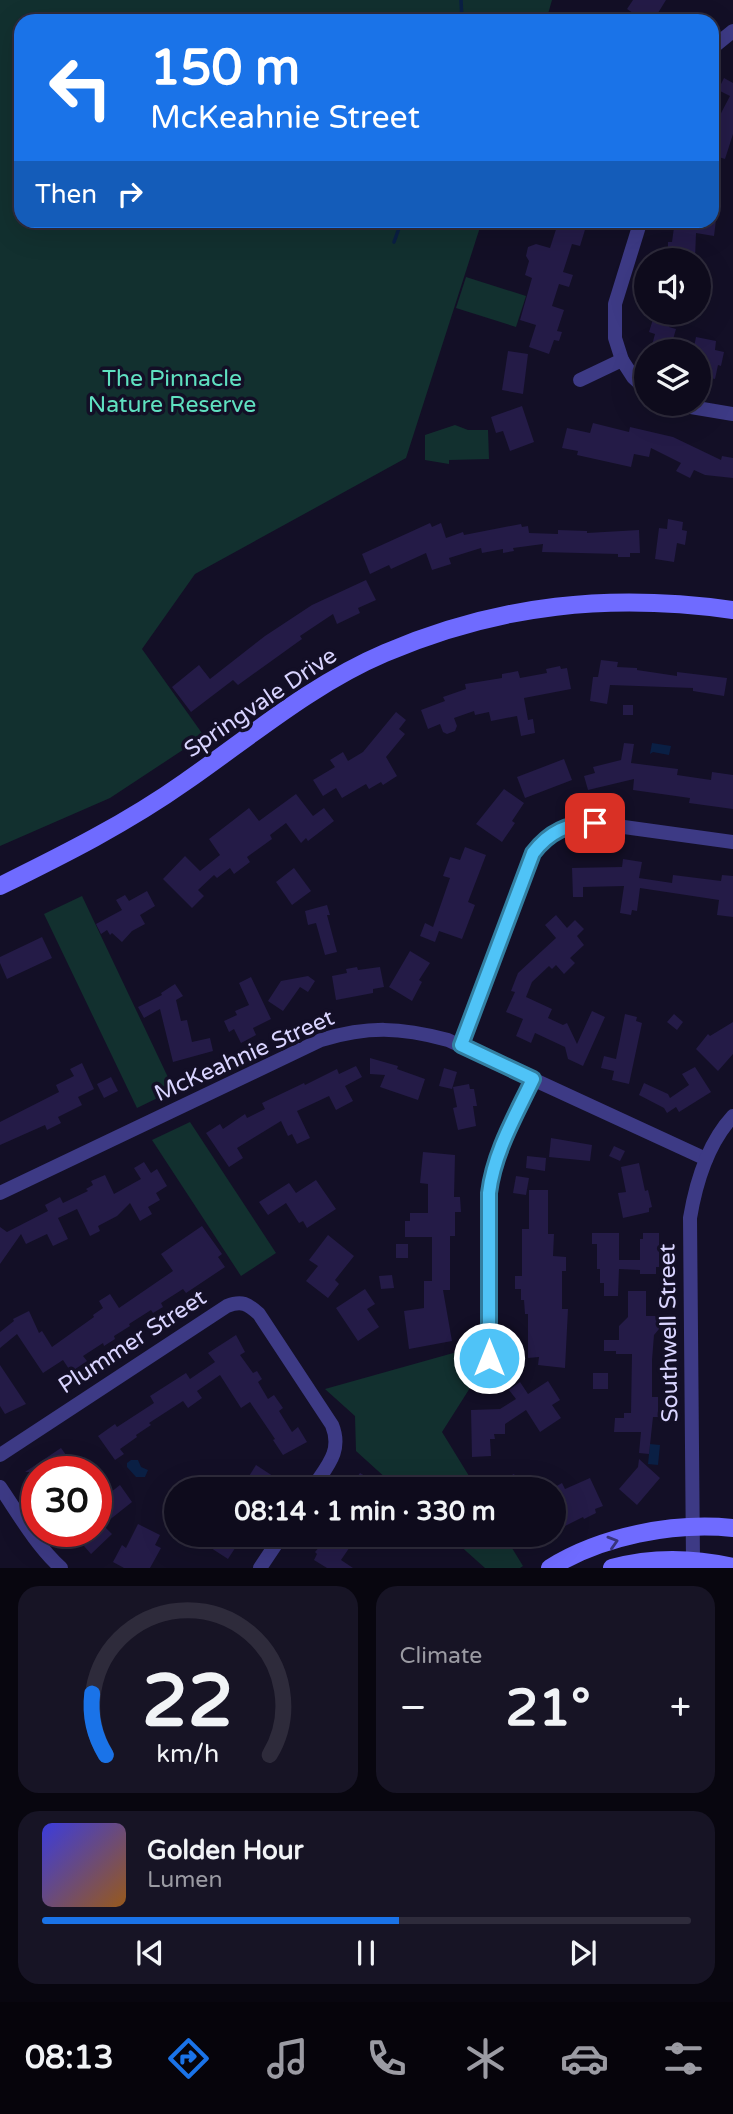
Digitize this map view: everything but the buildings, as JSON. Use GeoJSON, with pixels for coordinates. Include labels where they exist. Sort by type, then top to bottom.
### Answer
{"type":"FeatureCollection","features":[{"type":"Feature","properties":{"kind":"main road","name":"Springvale Drive"},"geometry":{"type":"LineString","coordinates":[[0,886],[70,851],[145,808],[322,686],[383,653],[439,632],[496,616],[568,604],[635,601],[733,610]]}},
{"type":"Feature","properties":{"kind":"main road"},"geometry":{"type":"LineString","coordinates":[[550,1568],[591,1549],[629,1537],[693,1527],[733,1528]]}},
{"type":"Feature","properties":{"kind":"main road"},"geometry":{"type":"LineString","coordinates":[[612,1568],[632,1562],[693,1561],[733,1567]]}},
{"type":"Feature","properties":{"kind":"street"},"geometry":{"type":"LineString","coordinates":[[719,42],[733,31]]}},
{"type":"Feature","properties":{"kind":"street"},"geometry":{"type":"LineString","coordinates":[[634,378],[622,359],[615,338],[615,304],[639,228]]}},
{"type":"Feature","properties":{"kind":"street"},"geometry":{"type":"LineString","coordinates":[[580,380],[622,359]]}},
{"type":"Feature","properties":{"kind":"street"},"geometry":{"type":"LineString","coordinates":[[711,410],[733,414]]}},
{"type":"Feature","properties":{"kind":"street"},"geometry":{"type":"LineString","coordinates":[[461,1045],[533,853],[543,840],[566,827],[595,823],[733,842]]}},
{"type":"Feature","properties":{"kind":"street","name":"McKeahnie Street"},"geometry":{"type":"LineString","coordinates":[[0,1193],[321,1040],[351,1031],[391,1028],[420,1032],[461,1045],[706,1159]]}},
{"type":"Feature","properties":{"kind":"street"},"geometry":{"type":"LineString","coordinates":[[489,1358],[491,1174],[497,1155],[533,1079]]}},
{"type":"Feature","properties":{"kind":"street","name":"Southwell Street"},"geometry":{"type":"LineString","coordinates":[[693,1561],[689,1235],[692,1204],[706,1159],[718,1135],[733,1116]]}},
{"type":"Feature","properties":{"kind":"street","name":"Plummer Street"},"geometry":{"type":"LineString","coordinates":[[0,1455],[236,1302],[248,1304],[259,1314],[332,1425],[337,1436],[337,1447],[320,1477]]}},
{"type":"Feature","properties":{"kind":"street"},"geometry":{"type":"LineString","coordinates":[[0,1487],[32,1535],[61,1568]]}},
{"type":"Feature","properties":{"kind":"street"},"geometry":{"type":"LineString","coordinates":[[260,1568],[274,1547]]}},
{"type":"Feature","properties":{"kind":"green space","name":"The Pinnacle Nature Reserve"},"geometry":{"type":"Polygon","coordinates":[[[0,0],[552,0],[548,14],[14,14],[14,228],[480,228],[406,458],[195,574],[142,649],[204,736],[110,798],[0,846],[0,0]]]}},
{"type":"Feature","properties":{"kind":"green space"},"geometry":{"type":"Polygon","coordinates":[[[466,277],[526,296],[516,327],[456,308],[466,277]]]}},
{"type":"Feature","properties":{"kind":"green space"},"geometry":{"type":"Polygon","coordinates":[[[455,425],[468,430],[488,430],[489,459],[449,460],[449,464],[425,460],[425,435],[455,425]]]}},
{"type":"Feature","properties":{"kind":"green space"},"geometry":{"type":"Polygon","coordinates":[[[82,896],[174,1090],[137,1108],[44,914],[82,896]]]}},
{"type":"Feature","properties":{"kind":"green space"},"geometry":{"type":"Polygon","coordinates":[[[190,1122],[276,1253],[241,1276],[152,1140],[190,1122]]]}},
{"type":"Feature","properties":{"kind":"green space"},"geometry":{"type":"Polygon","coordinates":[[[464,1350],[465,1368],[475,1380],[442,1432],[470,1477],[385,1477],[356,1451],[355,1416],[325,1389],[464,1350]]]}},
{"type":"Feature","properties":{"kind":"green space"},"geometry":{"type":"Polygon","coordinates":[[[461,1547],[511,1547],[523,1566],[520,1568],[485,1568],[461,1547]]]}},
{"type":"Feature","properties":{"kind":"water"},"geometry":{"type":"Polygon","coordinates":[[[652,743],[671,746],[669,755],[653,752],[650,754],[652,743]]]}},
{"type":"Feature","properties":{"kind":"water"},"geometry":{"type":"Polygon","coordinates":[[[650,1444],[660,1445],[658,1465],[648,1464],[650,1444]]]}},
{"type":"Feature","properties":{"kind":"water"},"geometry":{"type":"Polygon","coordinates":[[[131,1460],[138,1460],[141,1467],[148,1470],[145,1477],[136,1477],[127,1467],[131,1460]]]}},
{"type":"Feature","properties":{"kind":"waterway"},"geometry":{"type":"LineString","coordinates":[[461,0],[462,14]]}},
{"type":"Feature","properties":{"kind":"waterway"},"geometry":{"type":"LineString","coordinates":[[394,242],[399,228]]}},
{"type":"Feature","properties":{"kind":"route"},"geometry":{"type":"LineString","coordinates":[[489,1358],[491,1174],[497,1155],[533,1079],[461,1045],[533,853],[543,840],[558,830],[575,824],[595,823]]}}]}
